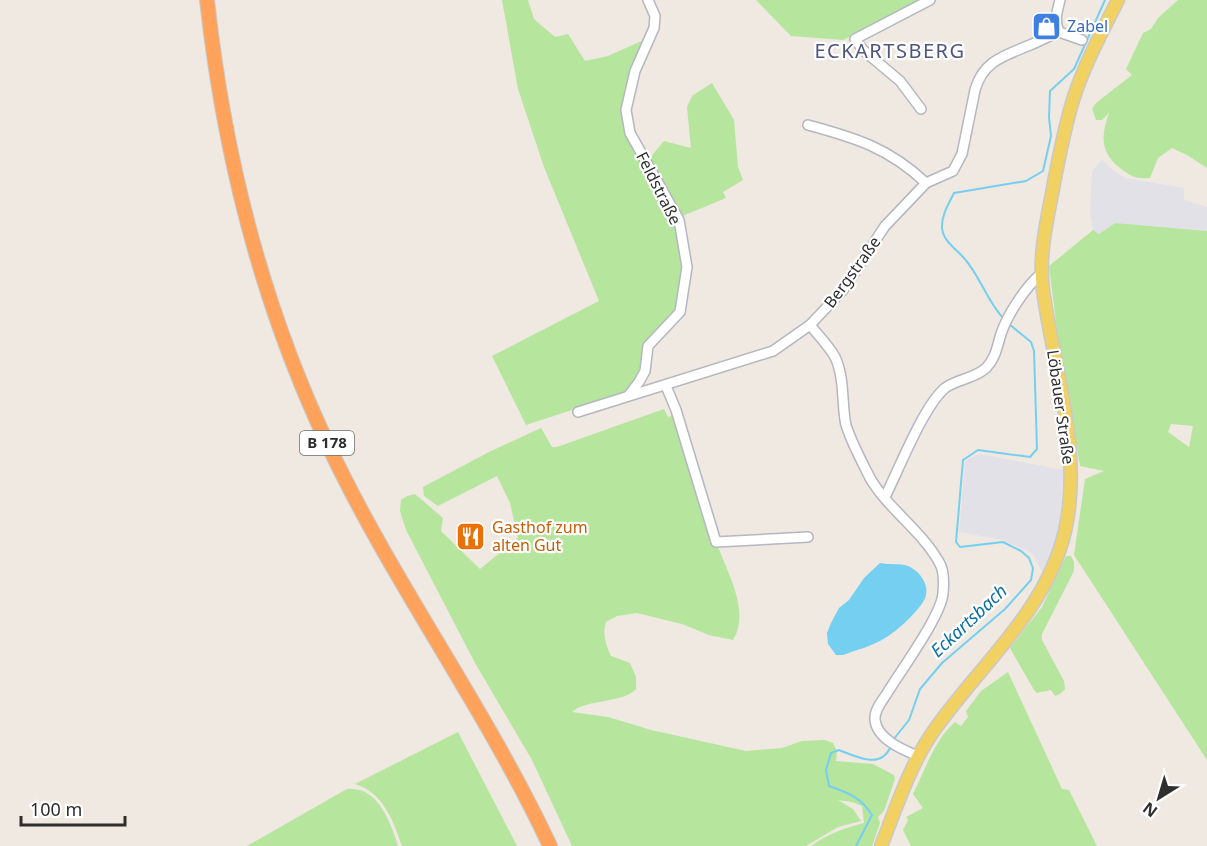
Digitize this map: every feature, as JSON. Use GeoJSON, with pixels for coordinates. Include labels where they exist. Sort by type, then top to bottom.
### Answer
{"type":"FeatureCollection","features":[{"type":"Feature","properties":{"kind":"highway","name":"B 178"},"geometry":{"type":"LineString","coordinates":[[207,0],[220,98],[243,208],[270,303],[300,383],[331,450],[379,541],[477,706],[550,846]]}},
{"type":"Feature","properties":{"kind":"main road","name":"Löbauer Straße"},"geometry":{"type":"LineString","coordinates":[[881,846],[918,756],[934,730],[1034,603],[1059,555],[1069,501],[1070,447],[1042,273],[1045,227],[1064,133],[1089,43],[1119,0]]}},
{"type":"Feature","properties":{"kind":"street","name":"Feldstraße"},"geometry":{"type":"LineString","coordinates":[[629,395],[645,371],[648,346],[680,312],[687,267],[679,220],[630,133],[626,110],[635,70],[654,28],[655,16],[648,0]]}},
{"type":"Feature","properties":{"kind":"street"},"geometry":{"type":"LineString","coordinates":[[921,109],[900,81],[863,50],[855,39],[930,0]]}},
{"type":"Feature","properties":{"kind":"street"},"geometry":{"type":"LineString","coordinates":[[1060,0],[1056,17],[1059,32],[1089,43]]}},
{"type":"Feature","properties":{"kind":"street","name":"Bergstraße"},"geometry":{"type":"LineString","coordinates":[[578,412],[773,351],[810,325],[843,290],[885,226],[926,183],[953,171],[962,154],[978,80],[990,64],[997,58],[1059,32]]}},
{"type":"Feature","properties":{"kind":"street"},"geometry":{"type":"LineString","coordinates":[[808,125],[857,138],[909,167],[926,183]]}},
{"type":"Feature","properties":{"kind":"street"},"geometry":{"type":"LineString","coordinates":[[885,497],[931,403],[946,387],[986,368],[998,350],[1003,329],[1010,317],[1029,286],[1042,273]]}},
{"type":"Feature","properties":{"kind":"street"},"geometry":{"type":"LineString","coordinates":[[810,325],[835,357],[843,389],[845,422],[871,479],[940,562],[943,592],[938,613],[903,666],[876,714],[876,724],[886,739],[898,748],[918,756]]}},
{"type":"Feature","properties":{"kind":"street"},"geometry":{"type":"LineString","coordinates":[[645,371],[648,381],[656,388]]}},
{"type":"Feature","properties":{"kind":"street"},"geometry":{"type":"LineString","coordinates":[[666,386],[676,410],[716,542],[808,537]]}},
{"type":"Feature","properties":{"kind":"shaded area"},"geometry":{"type":"Polygon","coordinates":[[[1102,160],[1126,178],[1184,188],[1184,200],[1207,207],[1207,231],[1115,223],[1099,234],[1093,230],[1090,212],[1092,171],[1102,160]]]}},
{"type":"Feature","properties":{"kind":"shaded area"},"geometry":{"type":"Polygon","coordinates":[[[979,454],[1064,470],[1057,549],[1044,575],[1032,553],[1003,540],[959,532],[965,461],[979,454]]]}},
{"type":"Feature","properties":{"kind":"green space"},"geometry":{"type":"Polygon","coordinates":[[[502,0],[528,0],[534,19],[555,37],[568,34],[585,61],[608,56],[646,39],[624,110],[647,171],[674,220],[684,262],[679,310],[644,345],[638,375],[627,392],[526,425],[492,356],[599,301],[544,167],[518,89],[502,0]]]}},
{"type":"Feature","properties":{"kind":"green space"},"geometry":{"type":"Polygon","coordinates":[[[756,0],[925,0],[843,40],[791,36],[756,0]]]}},
{"type":"Feature","properties":{"kind":"green space"},"geometry":{"type":"Polygon","coordinates":[[[1178,0],[1207,0],[1207,168],[1172,148],[1158,158],[1150,178],[1137,178],[1113,162],[1106,150],[1104,136],[1109,113],[1102,120],[1096,120],[1092,109],[1096,103],[1132,75],[1126,69],[1143,33],[1151,29],[1158,18],[1178,0]]]}},
{"type":"Feature","properties":{"kind":"green space"},"geometry":{"type":"Polygon","coordinates":[[[712,83],[734,120],[738,167],[743,180],[723,192],[726,198],[680,217],[648,160],[664,141],[691,148],[687,107],[692,96],[712,83]]]}},
{"type":"Feature","properties":{"kind":"green space"},"geometry":{"type":"Polygon","coordinates":[[[1115,223],[1207,231],[1207,760],[1074,555],[1085,479],[1104,471],[1080,466],[1058,339],[1049,266],[1093,230],[1099,234],[1115,223]],[[1171,424],[1168,432],[1189,447],[1193,426],[1171,424]]]}},
{"type":"Feature","properties":{"kind":"green space"},"geometry":{"type":"Polygon","coordinates":[[[664,409],[668,417],[675,415],[713,544],[719,549],[732,582],[739,606],[738,629],[733,640],[637,613],[617,616],[606,622],[604,631],[606,644],[611,656],[630,663],[636,677],[636,689],[623,697],[586,705],[572,712],[608,717],[651,730],[746,751],[782,748],[802,741],[825,740],[833,743],[837,751],[836,761],[873,764],[894,775],[895,779],[884,811],[878,817],[880,823],[872,846],[811,846],[836,832],[864,823],[862,806],[838,800],[853,809],[861,821],[838,827],[806,846],[572,846],[532,760],[475,663],[406,530],[400,511],[401,500],[415,494],[443,518],[441,531],[480,569],[518,538],[510,503],[497,476],[438,506],[424,496],[423,487],[541,428],[552,447],[557,447],[664,409]]]}},
{"type":"Feature","properties":{"kind":"green space"},"geometry":{"type":"Polygon","coordinates":[[[1066,556],[1071,556],[1074,571],[1042,634],[1042,640],[1064,681],[1065,689],[1055,696],[1051,690],[1037,693],[1034,690],[1010,648],[1042,607],[1066,556]]]}},
{"type":"Feature","properties":{"kind":"green space"},"geometry":{"type":"Polygon","coordinates":[[[1008,672],[1062,789],[1069,790],[1097,846],[911,846],[903,830],[908,820],[906,817],[923,808],[913,794],[936,746],[955,722],[961,726],[968,717],[966,711],[981,691],[1008,672]]]}},
{"type":"Feature","properties":{"kind":"green space"},"geometry":{"type":"Polygon","coordinates":[[[458,732],[517,846],[402,846],[391,818],[380,801],[365,788],[355,784],[458,732]]]}},
{"type":"Feature","properties":{"kind":"green space"},"geometry":{"type":"Polygon","coordinates":[[[347,789],[367,793],[375,799],[387,817],[398,846],[247,846],[347,789]]]}},
{"type":"Feature","properties":{"kind":"water"},"geometry":{"type":"Polygon","coordinates":[[[880,563],[905,565],[912,568],[922,577],[926,586],[924,600],[909,619],[885,638],[864,648],[836,655],[828,644],[827,633],[831,623],[839,608],[849,600],[864,578],[880,563]]]}},
{"type":"Feature","properties":{"kind":"waterway","name":"Eckartsbach"},"geometry":{"type":"LineString","coordinates":[[1005,320],[999,314],[970,265],[945,237],[942,228],[944,214],[954,193],[1026,181],[1043,171],[1051,136],[1050,91],[1074,69],[1105,0]]}},
{"type":"Feature","properties":{"kind":"waterway","name":"Eckartsbach"},"geometry":{"type":"LineString","coordinates":[[893,740],[909,720],[920,689],[942,663],[1005,609],[1031,580],[1033,568],[1029,558],[1021,551],[1003,542],[960,547],[956,542],[963,460],[978,450],[1030,457],[1037,449],[1034,351],[1031,342],[1009,324]]}},
{"type":"Feature","properties":{"kind":"waterway","name":"Eckartsbach"},"geometry":{"type":"LineString","coordinates":[[856,846],[872,815],[859,800],[829,786],[826,770],[831,753],[839,750],[868,760],[875,760],[887,753],[891,746]]}},
{"type":"Feature","properties":{"kind":"place","name":"Zabel"},"geometry":{"type":"Point","coordinates":[1046,26]}},
{"type":"Feature","properties":{"kind":"place","name":"Gasthof zum alten Gut"},"geometry":{"type":"Point","coordinates":[471,536]}},
{"type":"Feature","properties":{"kind":"district","name":"ECKARTSBERG"},"geometry":{"type":"Point","coordinates":[890,51]}}]}
